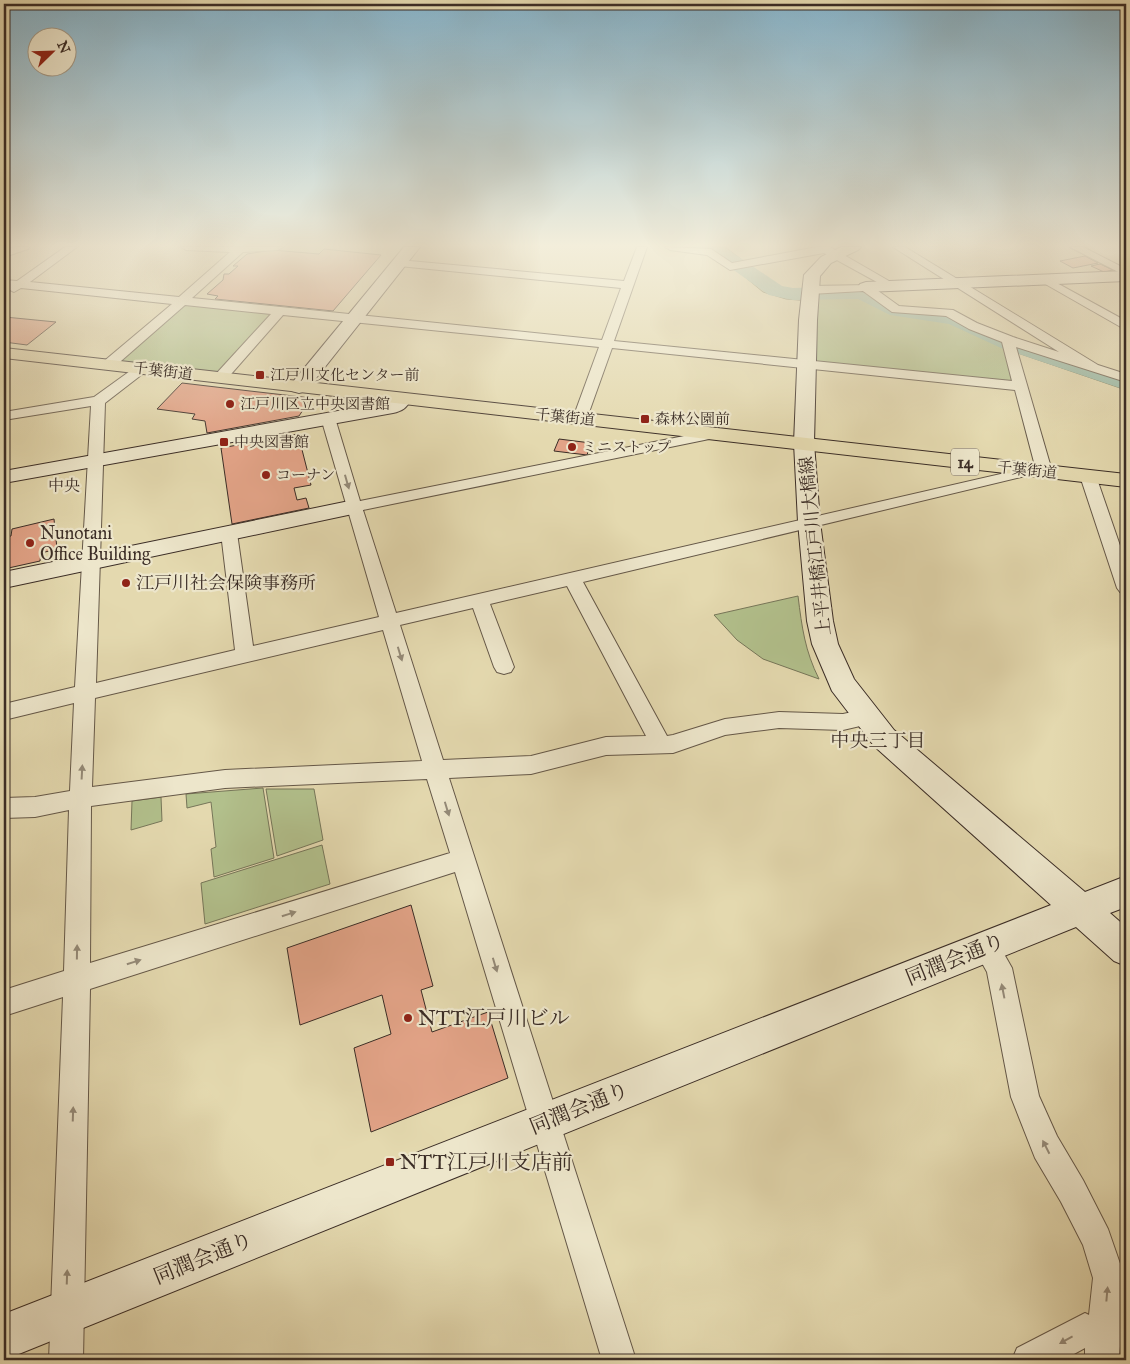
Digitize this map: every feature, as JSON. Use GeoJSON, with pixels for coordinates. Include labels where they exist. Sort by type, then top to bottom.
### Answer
{"type":"FeatureCollection","features":[{"type":"Feature","properties":{"kind":"highway","name":"千葉街道"},"geometry":{"type":"LineString","coordinates":[[4,353],[1126,481]]}},
{"type":"Feature","properties":{"kind":"street"},"geometry":{"type":"LineString","coordinates":[[108,365],[171,311]]}},
{"type":"Feature","properties":{"kind":"street"},"geometry":{"type":"LineString","coordinates":[[277,311],[1020,386]]}},
{"type":"Feature","properties":{"kind":"street"},"geometry":{"type":"LineString","coordinates":[[220,378],[280,311]]}},
{"type":"Feature","properties":{"kind":"street"},"geometry":{"type":"LineString","coordinates":[[299,387],[361,311]]}},
{"type":"Feature","properties":{"kind":"street"},"geometry":{"type":"LineString","coordinates":[[580,418],[618,311]]}},
{"type":"Feature","properties":{"kind":"street","name":"上平井橋江戸川大橋線"},"geometry":{"type":"LineString","coordinates":[[809,311],[804,443],[809,522],[820,621],[825,644],[842,684],[884,738],[1126,949]]}},
{"type":"Feature","properties":{"kind":"street"},"geometry":{"type":"LineString","coordinates":[[924,311],[949,313],[1008,344],[1126,378]]}},
{"type":"Feature","properties":{"kind":"street"},"geometry":{"type":"LineString","coordinates":[[1001,311],[1094,368]]}},
{"type":"Feature","properties":{"kind":"street"},"geometry":{"type":"LineString","coordinates":[[1100,311],[1124,324]]}},
{"type":"Feature","properties":{"kind":"street"},"geometry":{"type":"LineString","coordinates":[[4,712],[809,522],[1038,471],[1020,386],[1008,344]]}},
{"type":"Feature","properties":{"kind":"street"},"geometry":{"type":"LineString","coordinates":[[4,416],[98,401],[142,369]]}},
{"type":"Feature","properties":{"kind":"street"},"geometry":{"type":"LineString","coordinates":[[4,477],[393,406],[399,404],[401,399]]}},
{"type":"Feature","properties":{"kind":"street"},"geometry":{"type":"LineString","coordinates":[[66,1360],[77,980],[80,798],[98,401]]}},
{"type":"Feature","properties":{"kind":"street"},"geometry":{"type":"LineString","coordinates":[[328,418],[619,1360]]}},
{"type":"Feature","properties":{"kind":"street"},"geometry":{"type":"LineString","coordinates":[[4,580],[354,507],[719,434]]}},
{"type":"Feature","properties":{"kind":"street"},"geometry":{"type":"LineString","coordinates":[[1088,476],[1126,588]]}},
{"type":"Feature","properties":{"kind":"street"},"geometry":{"type":"LineString","coordinates":[[229,533],[245,655]]}},
{"type":"Feature","properties":{"kind":"street"},"geometry":{"type":"LineString","coordinates":[[573,579],[660,743]]}},
{"type":"Feature","properties":{"kind":"street"},"geometry":{"type":"LineString","coordinates":[[479,600],[504,667]]}},
{"type":"Feature","properties":{"kind":"street"},"geometry":{"type":"LineString","coordinates":[[4,808],[35,807],[80,798],[225,779],[531,765],[606,746],[673,744],[725,727],[779,720],[843,722],[866,717]]}},
{"type":"Feature","properties":{"kind":"street"},"geometry":{"type":"LineString","coordinates":[[4,1003],[463,859]]}},
{"type":"Feature","properties":{"kind":"street","name":"同潤会通り"},"geometry":{"type":"LineString","coordinates":[[4,1336],[1126,891]]}},
{"type":"Feature","properties":{"kind":"street"},"geometry":{"type":"LineString","coordinates":[[986,947],[999,968],[1025,1096],[1046,1148],[1072,1191],[1097,1240],[1109,1278],[1103,1350]]}},
{"type":"Feature","properties":{"kind":"street"},"geometry":{"type":"LineString","coordinates":[[1029,1360],[1085,1330],[1103,1350]]}},
{"type":"Feature","properties":{"kind":"green space"},"geometry":{"type":"Polygon","coordinates":[[[174,311],[276,312],[219,375],[114,363],[174,311]]]}},
{"type":"Feature","properties":{"kind":"green space"},"geometry":{"type":"Polygon","coordinates":[[[810,311],[917,311],[948,313],[1006,340],[1017,383],[810,363],[810,311]]]}},
{"type":"Feature","properties":{"kind":"green space"},"geometry":{"type":"Polygon","coordinates":[[[1010,342],[1126,379],[1126,390],[1012,351],[1010,342]]]}},
{"type":"Feature","properties":{"kind":"green space"},"geometry":{"type":"Polygon","coordinates":[[[798,596],[810,659],[819,679],[763,659],[737,640],[714,615],[798,596]]]}},
{"type":"Feature","properties":{"kind":"green space"},"geometry":{"type":"Polygon","coordinates":[[[263,788],[274,858],[214,877],[211,849],[216,847],[211,802],[187,808],[186,794],[263,788]]]}},
{"type":"Feature","properties":{"kind":"green space"},"geometry":{"type":"Polygon","coordinates":[[[266,789],[314,789],[323,840],[277,856],[266,789]]]}},
{"type":"Feature","properties":{"kind":"green space"},"geometry":{"type":"Polygon","coordinates":[[[161,797],[162,821],[131,830],[132,801],[161,797]]]}},
{"type":"Feature","properties":{"kind":"green space"},"geometry":{"type":"Polygon","coordinates":[[[322,845],[330,884],[205,924],[201,883],[322,845]]]}},
{"type":"Feature","properties":{"kind":"building"},"geometry":{"type":"Polygon","coordinates":[[[4,318],[56,322],[27,345],[4,342],[4,318]]]}},
{"type":"Feature","properties":{"kind":"building","name":"江戸川区立中央図書館"},"geometry":{"type":"Polygon","coordinates":[[[182,383],[311,398],[299,416],[207,433],[205,421],[192,419],[195,414],[157,409],[182,383]]]}},
{"type":"Feature","properties":{"kind":"building"},"geometry":{"type":"Polygon","coordinates":[[[298,434],[311,485],[294,488],[297,500],[306,498],[309,508],[232,524],[221,448],[298,434]]]}},
{"type":"Feature","properties":{"kind":"building"},"geometry":{"type":"Polygon","coordinates":[[[559,439],[591,443],[587,455],[554,451],[559,439]]]}},
{"type":"Feature","properties":{"kind":"building","name":"Nunotani Office Building"},"geometry":{"type":"Polygon","coordinates":[[[54,519],[57,549],[41,553],[40,561],[4,569],[4,537],[11,536],[12,529],[54,519]]]}},
{"type":"Feature","properties":{"kind":"building","name":"NTT江戸川ビル"},"geometry":{"type":"Polygon","coordinates":[[[411,905],[433,986],[421,990],[432,1032],[488,1012],[508,1078],[371,1132],[354,1048],[391,1034],[382,995],[300,1025],[287,948],[411,905]]]}},
{"type":"Feature","properties":{"kind":"waterway"},"geometry":{"type":"LineString","coordinates":[[896,311],[955,319],[1008,344],[1126,384]]}},
{"type":"Feature","properties":{"kind":"place","name":"江戸川文化センター前"},"geometry":{"type":"Point","coordinates":[260,375]}},
{"type":"Feature","properties":{"kind":"place","name":"江戸川区立中央図書館"},"geometry":{"type":"Point","coordinates":[230,404]}},
{"type":"Feature","properties":{"kind":"place","name":"森林公園前"},"geometry":{"type":"Point","coordinates":[645,419]}},
{"type":"Feature","properties":{"kind":"place","name":"中央図書館"},"geometry":{"type":"Point","coordinates":[224,442]}},
{"type":"Feature","properties":{"kind":"place","name":"ミニストップ"},"geometry":{"type":"Point","coordinates":[572,447]}},
{"type":"Feature","properties":{"kind":"place","name":"コーナン"},"geometry":{"type":"Point","coordinates":[266,475]}},
{"type":"Feature","properties":{"kind":"place","name":"Nunotani Office Building"},"geometry":{"type":"Point","coordinates":[30,543]}},
{"type":"Feature","properties":{"kind":"place","name":"江戸川社会保険事務所"},"geometry":{"type":"Point","coordinates":[126,583]}},
{"type":"Feature","properties":{"kind":"place","name":"NTT江戸川ビル"},"geometry":{"type":"Point","coordinates":[408,1018]}},
{"type":"Feature","properties":{"kind":"place","name":"NTT江戸川支店前"},"geometry":{"type":"Point","coordinates":[390,1162]}},
{"type":"Feature","properties":{"kind":"district","name":"中央"},"geometry":{"type":"Point","coordinates":[64,485]}},
{"type":"Feature","properties":{"kind":"district","name":"中央三丁目"},"geometry":{"type":"Point","coordinates":[878,740]}}]}
